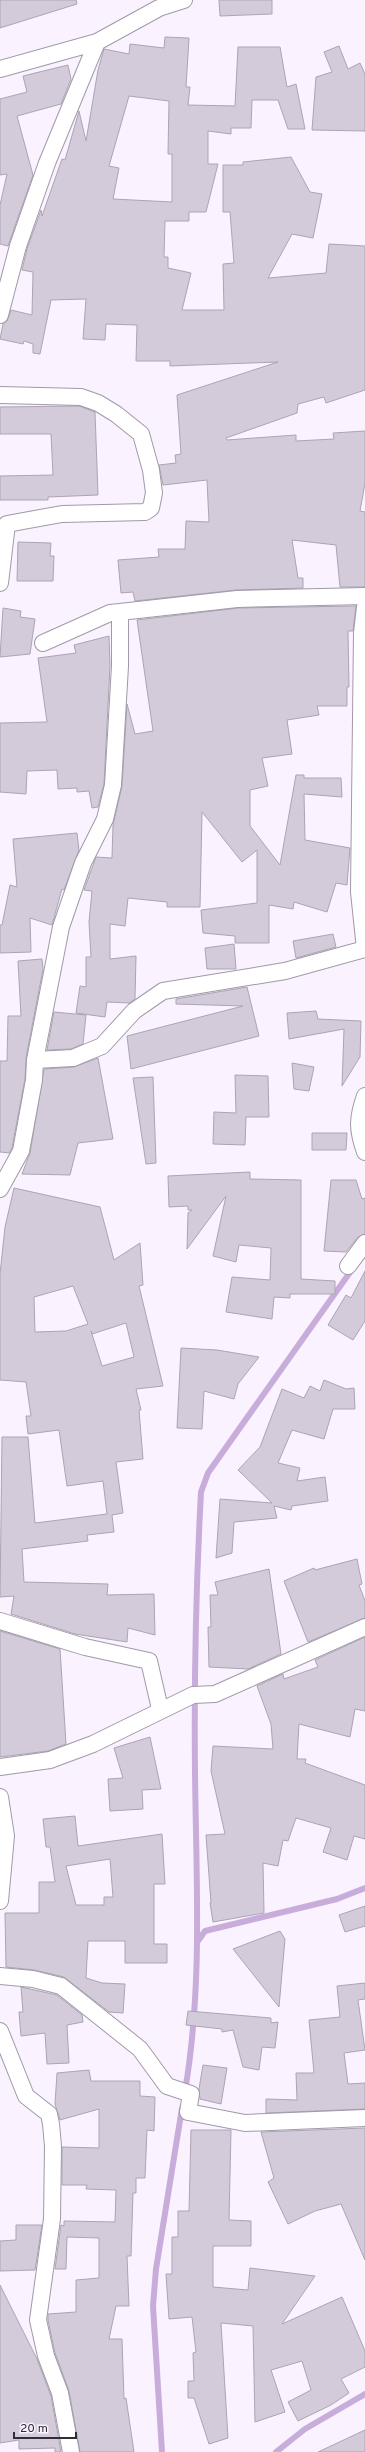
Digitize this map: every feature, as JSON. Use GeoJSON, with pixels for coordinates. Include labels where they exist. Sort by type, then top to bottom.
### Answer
{"type":"FeatureCollection","features":[{"type":"Feature","properties":{"kind":"street"},"geometry":{"type":"LineString","coordinates":[[0,69],[97,42],[159,8],[184,0]]}},
{"type":"Feature","properties":{"kind":"street"},"geometry":{"type":"LineString","coordinates":[[0,315],[18,246],[46,163],[97,42]]}},
{"type":"Feature","properties":{"kind":"street"},"geometry":{"type":"LineString","coordinates":[[0,395],[80,397],[98,403],[116,414],[141,434],[151,470],[154,493],[151,508],[145,512],[62,514],[7,524],[0,583]]}},
{"type":"Feature","properties":{"kind":"street"},"geometry":{"type":"LineString","coordinates":[[43,643],[110,613],[237,599],[365,596]]}},
{"type":"Feature","properties":{"kind":"street"},"geometry":{"type":"LineString","coordinates":[[34,1060],[73,1058],[102,1046],[134,1011],[163,991],[285,972],[365,949],[359,892],[362,633],[365,607]]}},
{"type":"Feature","properties":{"kind":"street"},"geometry":{"type":"LineString","coordinates":[[2,1181],[21,1151],[34,1080],[34,1060],[61,927],[83,863],[104,819],[113,785],[120,666],[120,612]]}},
{"type":"Feature","properties":{"kind":"street"},"geometry":{"type":"LineString","coordinates":[[365,1096],[358,1117],[360,1138],[365,1152]]}},
{"type":"Feature","properties":{"kind":"street"},"geometry":{"type":"LineString","coordinates":[[348,1266],[365,1242]]}},
{"type":"Feature","properties":{"kind":"street"},"geometry":{"type":"LineString","coordinates":[[0,1621],[85,1647],[149,1661],[160,1709]]}},
{"type":"Feature","properties":{"kind":"street"},"geometry":{"type":"LineString","coordinates":[[0,1767],[50,1760],[92,1744],[193,1694],[215,1694],[365,1627]]}},
{"type":"Feature","properties":{"kind":"street"},"geometry":{"type":"LineString","coordinates":[[0,1797],[6,1836],[0,1901]]}},
{"type":"Feature","properties":{"kind":"street"},"geometry":{"type":"LineString","coordinates":[[0,1976],[33,1979],[61,1986],[140,2049],[167,2086],[191,2094],[188,2112],[245,2123],[365,2118]]}},
{"type":"Feature","properties":{"kind":"street"},"geometry":{"type":"LineString","coordinates":[[0,2031],[26,2096],[49,2114],[51,2124],[52,2219],[38,2320],[46,2356],[60,2393],[71,2452]]}},
{"type":"Feature","properties":{"kind":"building"},"geometry":{"type":"Polygon","coordinates":[[[0,0],[76,0],[77,4],[0,28],[0,0]]]}},
{"type":"Feature","properties":{"kind":"building"},"geometry":{"type":"Polygon","coordinates":[[[219,0],[272,0],[272,14],[220,16],[219,0]]]}},
{"type":"Feature","properties":{"kind":"building"},"geometry":{"type":"Polygon","coordinates":[[[165,37],[189,38],[186,87],[190,87],[188,105],[235,106],[238,47],[280,47],[287,87],[296,84],[305,129],[288,129],[278,100],[252,100],[251,128],[231,128],[231,134],[208,131],[208,164],[218,164],[206,212],[189,212],[189,221],[165,221],[164,257],[168,257],[168,268],[191,273],[182,310],[224,310],[223,264],[234,263],[230,212],[223,212],[223,165],[243,165],[243,162],[291,157],[310,192],[322,194],[313,238],[292,234],[268,278],[326,273],[329,244],[365,246],[365,390],[326,403],[324,397],[298,404],[297,413],[226,438],[227,440],[296,435],[296,441],[334,439],[333,433],[365,431],[365,483],[360,511],[365,512],[365,587],[340,587],[336,545],[292,540],[298,578],[303,578],[303,588],[236,590],[135,601],[133,592],[121,593],[118,560],[159,557],[158,549],[185,549],[186,521],[209,522],[207,480],[163,485],[159,465],[176,463],[175,455],[181,454],[177,395],[278,362],[170,366],[170,361],[136,361],[137,325],[106,324],[105,340],[83,339],[86,299],[51,300],[40,354],[33,353],[33,344],[24,341],[23,344],[0,339],[3,324],[7,321],[11,310],[32,315],[33,272],[22,270],[27,249],[41,210],[42,216],[62,159],[65,160],[79,111],[86,141],[98,70],[104,49],[129,54],[130,44],[164,48],[165,37]],[[129,96],[109,166],[119,168],[113,199],[172,202],[172,154],[168,154],[169,101],[129,96]]]}},
{"type":"Feature","properties":{"kind":"building"},"geometry":{"type":"Polygon","coordinates":[[[339,46],[348,69],[360,63],[365,74],[365,131],[312,130],[316,77],[332,72],[324,52],[339,46]]]}},
{"type":"Feature","properties":{"kind":"building"},"geometry":{"type":"Polygon","coordinates":[[[68,65],[71,79],[61,104],[17,116],[33,175],[8,246],[0,244],[0,205],[7,174],[0,175],[0,99],[27,92],[23,76],[68,65]]]}},
{"type":"Feature","properties":{"kind":"building"},"geometry":{"type":"Polygon","coordinates":[[[79,406],[95,412],[98,495],[48,497],[48,500],[0,500],[0,476],[53,475],[51,434],[0,434],[0,407],[79,406]]]}},
{"type":"Feature","properties":{"kind":"building"},"geometry":{"type":"Polygon","coordinates":[[[18,542],[51,543],[50,556],[54,556],[53,581],[17,581],[18,542]]]}},
{"type":"Feature","properties":{"kind":"building"},"geometry":{"type":"Polygon","coordinates":[[[356,606],[353,631],[348,631],[349,687],[347,687],[347,706],[317,706],[319,715],[287,720],[292,754],[262,758],[268,786],[250,790],[250,826],[280,865],[296,775],[304,775],[304,778],[341,778],[342,797],[304,794],[305,840],[350,848],[347,885],[336,883],[327,912],[294,902],[293,909],[269,905],[269,943],[235,943],[235,936],[203,933],[201,910],[257,903],[257,850],[242,862],[202,812],[200,907],[167,907],[167,902],[128,898],[125,926],[110,924],[110,959],[136,956],[135,999],[129,1003],[107,1002],[105,1017],[76,1013],[80,986],[86,987],[86,957],[91,957],[89,922],[92,891],[84,890],[96,857],[112,858],[113,825],[122,786],[127,704],[135,734],[153,731],[137,620],[238,608],[356,606]]]}},
{"type":"Feature","properties":{"kind":"building"},"geometry":{"type":"Polygon","coordinates":[[[3,608],[21,611],[20,617],[35,619],[30,654],[0,657],[3,608]]]}},
{"type":"Feature","properties":{"kind":"building"},"geometry":{"type":"Polygon","coordinates":[[[109,636],[110,666],[104,784],[98,807],[92,808],[89,791],[77,792],[77,788],[58,789],[57,770],[27,771],[26,794],[0,792],[0,723],[47,722],[38,658],[76,653],[74,645],[109,636]]]}},
{"type":"Feature","properties":{"kind":"building"},"geometry":{"type":"Polygon","coordinates":[[[77,833],[79,850],[64,890],[62,889],[52,925],[30,918],[31,952],[0,953],[0,925],[2,925],[10,885],[17,887],[13,839],[77,833]]]}},
{"type":"Feature","properties":{"kind":"building"},"geometry":{"type":"Polygon","coordinates":[[[333,934],[336,947],[296,958],[293,941],[333,934]]]}},
{"type":"Feature","properties":{"kind":"building"},"geometry":{"type":"Polygon","coordinates":[[[234,944],[236,969],[207,969],[205,948],[234,944]]]}},
{"type":"Feature","properties":{"kind":"building"},"geometry":{"type":"Polygon","coordinates":[[[42,959],[43,969],[26,1058],[25,1079],[12,1148],[9,1153],[0,1152],[0,1061],[7,1061],[8,1016],[21,1016],[18,961],[42,959]]]}},
{"type":"Feature","properties":{"kind":"building"},"geometry":{"type":"Polygon","coordinates":[[[247,987],[259,1036],[131,1069],[127,1036],[243,1006],[176,1004],[176,999],[247,987]]]}},
{"type":"Feature","properties":{"kind":"building"},"geometry":{"type":"Polygon","coordinates":[[[316,1011],[318,1019],[361,1021],[360,1057],[342,1086],[344,1029],[289,1039],[287,1013],[316,1011]]]}},
{"type":"Feature","properties":{"kind":"building"},"geometry":{"type":"Polygon","coordinates":[[[54,1012],[86,1015],[83,1044],[71,1049],[47,1050],[54,1012]]]}},
{"type":"Feature","properties":{"kind":"building"},"geometry":{"type":"Polygon","coordinates":[[[98,1058],[113,1139],[78,1143],[70,1175],[22,1174],[30,1153],[44,1069],[74,1067],[98,1058]]]}},
{"type":"Feature","properties":{"kind":"building"},"geometry":{"type":"Polygon","coordinates":[[[292,1063],[314,1067],[309,1091],[294,1089],[292,1063]]]}},
{"type":"Feature","properties":{"kind":"building"},"geometry":{"type":"Polygon","coordinates":[[[235,1075],[268,1076],[269,1117],[246,1117],[245,1145],[213,1144],[214,1112],[236,1113],[235,1075]]]}},
{"type":"Feature","properties":{"kind":"building"},"geometry":{"type":"Polygon","coordinates":[[[153,1077],[156,1163],[146,1164],[133,1078],[153,1077]]]}},
{"type":"Feature","properties":{"kind":"building"},"geometry":{"type":"Polygon","coordinates":[[[312,1133],[347,1133],[346,1150],[312,1150],[312,1133]]]}},
{"type":"Feature","properties":{"kind":"building"},"geometry":{"type":"Polygon","coordinates":[[[250,1172],[250,1179],[301,1180],[301,1279],[335,1281],[335,1294],[290,1294],[290,1298],[274,1297],[272,1319],[226,1312],[232,1277],[270,1280],[271,1248],[239,1245],[236,1262],[213,1256],[226,1196],[187,1249],[188,1213],[192,1210],[188,1210],[188,1206],[169,1207],[168,1176],[250,1172]]]}},
{"type":"Feature","properties":{"kind":"building"},"geometry":{"type":"Polygon","coordinates":[[[331,1180],[356,1180],[362,1199],[365,1198],[365,1234],[358,1237],[346,1252],[324,1251],[331,1180]]]}},
{"type":"Feature","properties":{"kind":"building"},"geometry":{"type":"Polygon","coordinates":[[[14,1188],[100,1207],[114,1260],[140,1243],[143,1285],[139,1286],[163,1386],[136,1389],[141,1410],[139,1410],[143,1459],[116,1462],[123,1513],[112,1515],[114,1532],[87,1535],[88,1541],[22,1549],[24,1582],[108,1584],[107,1595],[154,1594],[155,1635],[128,1628],[127,1642],[75,1634],[11,1614],[14,1596],[0,1597],[2,1437],[28,1437],[35,1523],[107,1514],[103,1481],[67,1486],[59,1430],[28,1434],[26,1416],[31,1416],[26,1382],[0,1380],[0,1274],[5,1227],[14,1188]],[[73,1286],[34,1297],[35,1332],[66,1331],[88,1324],[73,1286]],[[126,1323],[92,1334],[91,1331],[102,1366],[134,1357],[126,1323]]]}},
{"type":"Feature","properties":{"kind":"building"},"geometry":{"type":"Polygon","coordinates":[[[365,1271],[365,1321],[353,1340],[328,1325],[346,1295],[351,1298],[365,1271]]]}},
{"type":"Feature","properties":{"kind":"building"},"geometry":{"type":"Polygon","coordinates":[[[181,1348],[217,1350],[259,1357],[238,1384],[234,1399],[204,1391],[202,1429],[177,1428],[181,1348]]]}},
{"type":"Feature","properties":{"kind":"building"},"geometry":{"type":"Polygon","coordinates":[[[324,1380],[346,1389],[354,1388],[355,1409],[333,1409],[324,1439],[292,1430],[278,1463],[300,1468],[297,1481],[325,1477],[328,1501],[292,1506],[291,1510],[274,1506],[277,1518],[234,1522],[232,1553],[216,1558],[220,1499],[272,1503],[238,1470],[260,1447],[282,1389],[304,1398],[310,1386],[320,1391],[324,1380]]]}},
{"type":"Feature","properties":{"kind":"building"},"geometry":{"type":"Polygon","coordinates":[[[357,1559],[362,1584],[359,1585],[365,1601],[365,1618],[308,1642],[284,1581],[314,1568],[315,1570],[357,1559]]]}},
{"type":"Feature","properties":{"kind":"building"},"geometry":{"type":"Polygon","coordinates":[[[269,1569],[281,1654],[248,1669],[209,1667],[208,1627],[211,1627],[210,1595],[218,1595],[215,1582],[269,1569]]]}},
{"type":"Feature","properties":{"kind":"building"},"geometry":{"type":"Polygon","coordinates":[[[0,1631],[60,1649],[66,1744],[48,1751],[0,1757],[0,1631]]]}},
{"type":"Feature","properties":{"kind":"building"},"geometry":{"type":"Polygon","coordinates":[[[365,1637],[365,1711],[355,1709],[350,1737],[299,1724],[297,1759],[306,1759],[305,1763],[365,1785],[365,1839],[354,1836],[347,1860],[323,1852],[331,1828],[296,1818],[288,1841],[283,1840],[278,1866],[263,1863],[264,1913],[213,1922],[210,1903],[206,1835],[225,1834],[211,1771],[213,1746],[273,1749],[271,1724],[257,1686],[283,1674],[284,1679],[318,1667],[315,1660],[365,1637]]]}},
{"type":"Feature","properties":{"kind":"building"},"geometry":{"type":"Polygon","coordinates":[[[150,1737],[161,1789],[142,1790],[143,1809],[110,1811],[108,1779],[123,1778],[114,1748],[150,1737]]]}},
{"type":"Feature","properties":{"kind":"building"},"geometry":{"type":"Polygon","coordinates":[[[75,1816],[78,1846],[162,1834],[165,1884],[154,1884],[154,1944],[167,1944],[167,1963],[125,1963],[125,1941],[88,1941],[86,1978],[102,1983],[125,1984],[123,2013],[109,2012],[64,1977],[34,1970],[6,1967],[5,1913],[39,1913],[39,1882],[55,1882],[50,1847],[46,1847],[43,1819],[75,1816]],[[110,1859],[66,1866],[76,1905],[104,1905],[104,1897],[113,1897],[110,1859]]]}},
{"type":"Feature","properties":{"kind":"building"},"geometry":{"type":"Polygon","coordinates":[[[365,1906],[365,1926],[345,1932],[339,1915],[365,1906]]]}},
{"type":"Feature","properties":{"kind":"building"},"geometry":{"type":"Polygon","coordinates":[[[280,1931],[285,1939],[279,2007],[233,1949],[280,1931]]]}},
{"type":"Feature","properties":{"kind":"building"},"geometry":{"type":"Polygon","coordinates":[[[365,1983],[365,1999],[358,2000],[365,2050],[344,2053],[348,2084],[365,2083],[365,2109],[266,2113],[266,2099],[297,2100],[296,2073],[314,2073],[309,2020],[340,2017],[337,1986],[365,1983]]]}},
{"type":"Feature","properties":{"kind":"building"},"geometry":{"type":"Polygon","coordinates":[[[21,1987],[57,1995],[82,2015],[83,2022],[67,2025],[69,2063],[47,2064],[45,2033],[21,2036],[19,2012],[23,2012],[21,1987]]]}},
{"type":"Feature","properties":{"kind":"building"},"geometry":{"type":"Polygon","coordinates":[[[188,2011],[271,2018],[271,2023],[278,2022],[275,2048],[262,2047],[259,2070],[243,2067],[233,2030],[222,2032],[222,2029],[186,2025],[188,2011]]]}},
{"type":"Feature","properties":{"kind":"building"},"geometry":{"type":"Polygon","coordinates":[[[203,2065],[227,2068],[221,2104],[200,2099],[199,2089],[203,2065]]]}},
{"type":"Feature","properties":{"kind":"building"},"geometry":{"type":"Polygon","coordinates":[[[89,2070],[91,2081],[140,2081],[140,2096],[155,2097],[154,2131],[147,2130],[145,2178],[136,2178],[136,2193],[133,2193],[131,2256],[127,2256],[129,2306],[116,2306],[109,2339],[122,2339],[124,2399],[126,2398],[134,2452],[80,2452],[69,2391],[55,2353],[48,2320],[48,2314],[76,2312],[76,2280],[99,2278],[99,2238],[67,2237],[66,2269],[55,2269],[61,2225],[64,2226],[64,2221],[115,2222],[116,2190],[86,2189],[87,2185],[62,2185],[62,2147],[99,2148],[99,2109],[60,2120],[55,2104],[57,2073],[89,2070]]]}},
{"type":"Feature","properties":{"kind":"building"},"geometry":{"type":"Polygon","coordinates":[[[365,2128],[365,2260],[341,2204],[315,2211],[288,2224],[268,2182],[274,2178],[261,2132],[365,2128]]]}},
{"type":"Feature","properties":{"kind":"building"},"geometry":{"type":"Polygon","coordinates":[[[191,2130],[231,2130],[229,2220],[251,2221],[251,2246],[213,2246],[213,2287],[248,2290],[250,2268],[315,2276],[282,2324],[342,2297],[365,2351],[365,2367],[341,2379],[349,2393],[331,2405],[298,2421],[288,2402],[311,2390],[302,2361],[271,2370],[285,2412],[255,2422],[253,2326],[221,2323],[228,2438],[209,2444],[194,2398],[188,2398],[188,2381],[194,2381],[193,2353],[196,2352],[192,2317],[169,2319],[166,2274],[172,2274],[172,2237],[178,2237],[178,2211],[189,2211],[191,2130]]]}},
{"type":"Feature","properties":{"kind":"building"},"geometry":{"type":"Polygon","coordinates":[[[16,2225],[42,2225],[35,2270],[0,2271],[0,2241],[16,2240],[16,2225]]]}},
{"type":"Feature","properties":{"kind":"building"},"geometry":{"type":"Polygon","coordinates":[[[0,2285],[37,2359],[51,2396],[61,2452],[55,2452],[55,2448],[19,2449],[19,2440],[0,2443],[0,2285]]]}},
{"type":"Feature","properties":{"kind":"building"},"geometry":{"type":"Polygon","coordinates":[[[365,2430],[365,2452],[318,2452],[365,2430]]]}},
{"type":"Feature","properties":{"kind":"waterway"},"geometry":{"type":"LineString","coordinates":[[185,2091],[191,2051],[196,1971],[197,1891],[195,1666],[201,1492],[208,1473],[353,1268]]}},
{"type":"Feature","properties":{"kind":"waterway"},"geometry":{"type":"LineString","coordinates":[[198,1941],[205,1931],[337,1899],[365,1888]]}},
{"type":"Feature","properties":{"kind":"waterway"},"geometry":{"type":"LineString","coordinates":[[162,2452],[153,2306],[156,2269],[182,2108]]}},
{"type":"Feature","properties":{"kind":"waterway"},"geometry":{"type":"LineString","coordinates":[[276,2452],[305,2429],[365,2394]]}}]}
